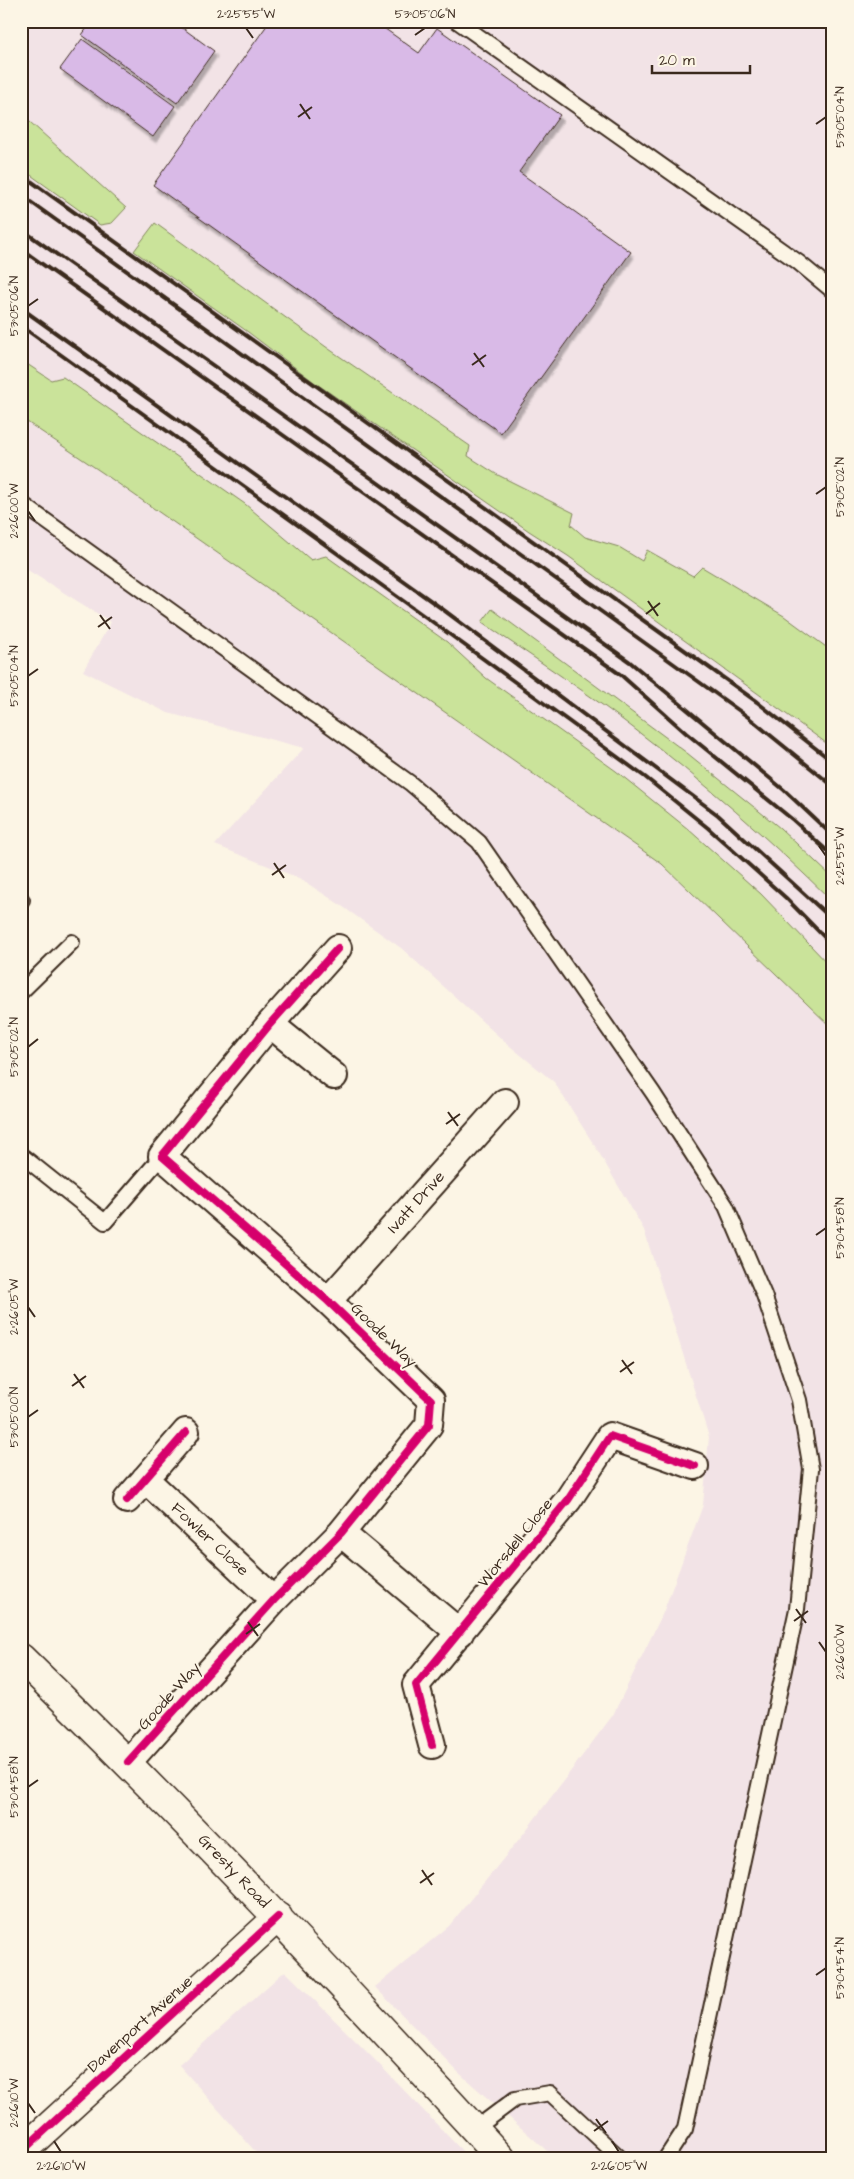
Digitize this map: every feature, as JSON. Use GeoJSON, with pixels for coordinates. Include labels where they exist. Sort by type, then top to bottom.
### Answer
{"type":"FeatureCollection","features":[{"type":"Feature","properties":{"kind":"main road","name":"Gresty Road"},"geometry":{"type":"LineString","coordinates":[[21,1658],[128,1762],[278,1917],[501,2158]]}},
{"type":"Feature","properties":{"kind":"main road","name":"Davenport Avenue"},"geometry":{"type":"LineString","coordinates":[[21,2152],[278,1917]]}},
{"type":"Feature","properties":{"kind":"street"},"geometry":{"type":"LineString","coordinates":[[162,1156],[270,1024],[338,948]]}},
{"type":"Feature","properties":{"kind":"street"},"geometry":{"type":"LineString","coordinates":[[270,1024],[334,1076]]}},
{"type":"Feature","properties":{"kind":"street","name":"Ivatt Drive"},"geometry":{"type":"LineString","coordinates":[[328,1301],[505,1102]]}},
{"type":"Feature","properties":{"kind":"street","name":"Goode Way"},"geometry":{"type":"LineString","coordinates":[[128,1762],[274,1600],[341,1534],[429,1425],[432,1400],[328,1301],[162,1156]]}},
{"type":"Feature","properties":{"kind":"street"},"geometry":{"type":"LineString","coordinates":[[127,1500],[186,1432]]}},
{"type":"Feature","properties":{"kind":"street","name":"Worsdell Close"},"geometry":{"type":"LineString","coordinates":[[432,1745],[416,1685],[568,1500],[610,1436],[695,1466]]}},
{"type":"Feature","properties":{"kind":"street","name":"Fowler Close"},"geometry":{"type":"LineString","coordinates":[[145,1478],[274,1600]]}},
{"type":"Feature","properties":{"kind":"street"},"geometry":{"type":"LineString","coordinates":[[341,1534],[460,1633]]}},
{"type":"Feature","properties":{"kind":"lane"},"geometry":{"type":"LineString","coordinates":[[457,21],[798,262],[833,291]]}},
{"type":"Feature","properties":{"kind":"lane"},"geometry":{"type":"LineString","coordinates":[[21,502],[402,777],[479,842],[653,1094],[726,1206],[764,1295],[799,1400],[810,1469],[797,1609],[685,2130],[666,2158]]}},
{"type":"Feature","properties":{"kind":"lane"},"geometry":{"type":"LineString","coordinates":[[21,992],[72,942]]}},
{"type":"Feature","properties":{"kind":"lane"},"geometry":{"type":"LineString","coordinates":[[21,1155],[105,1222],[162,1156]]}},
{"type":"Feature","properties":{"kind":"lane"},"geometry":{"type":"LineString","coordinates":[[475,2129],[515,2099],[550,2093],[620,2158]]}},
{"type":"Feature","properties":{"kind":"shaded area"},"geometry":{"type":"Polygon","coordinates":[[[21,21],[833,21],[833,2158],[555,2158],[458,2072],[375,1987],[449,1926],[524,1833],[613,1715],[663,1613],[703,1505],[709,1437],[644,1230],[598,1151],[554,1082],[505,1042],[401,948],[339,904],[299,878],[215,845],[304,748],[168,713],[83,671],[111,622],[21,566],[21,21]]]}},
{"type":"Feature","properties":{"kind":"shaded area"},"geometry":{"type":"Polygon","coordinates":[[[285,1971],[374,2059],[469,2158],[261,2158],[179,2065],[285,1971]]]}},
{"type":"Feature","properties":{"kind":"green space"},"geometry":{"type":"Polygon","coordinates":[[[21,114],[126,208],[112,223],[100,225],[21,168],[21,114]]]}},
{"type":"Feature","properties":{"kind":"green space"},"geometry":{"type":"Polygon","coordinates":[[[155,223],[329,349],[470,446],[468,456],[496,474],[574,513],[571,525],[585,537],[619,547],[642,561],[647,550],[693,576],[702,567],[784,616],[833,652],[833,748],[568,556],[314,382],[248,332],[134,251],[155,223]]]}},
{"type":"Feature","properties":{"kind":"green space"},"geometry":{"type":"Polygon","coordinates":[[[21,360],[51,380],[63,377],[245,504],[311,560],[326,556],[447,642],[486,678],[616,771],[688,829],[761,894],[833,969],[833,1029],[662,864],[103,473],[21,418],[21,360]]]}},
{"type":"Feature","properties":{"kind":"green space"},"geometry":{"type":"Polygon","coordinates":[[[492,609],[687,753],[780,828],[833,878],[833,902],[735,811],[658,747],[595,700],[482,622],[492,609]]]}},
{"type":"Feature","properties":{"kind":"building"},"geometry":{"type":"Polygon","coordinates":[[[92,21],[173,21],[214,51],[177,103],[82,35],[92,21]]]}},
{"type":"Feature","properties":{"kind":"building"},"geometry":{"type":"Polygon","coordinates":[[[270,21],[374,21],[419,53],[437,28],[560,115],[519,172],[631,252],[501,433],[153,185],[270,21]]]}},
{"type":"Feature","properties":{"kind":"building"},"geometry":{"type":"Polygon","coordinates":[[[82,39],[175,106],[153,137],[60,69],[82,39]]]}},
{"type":"Feature","properties":{"kind":"railway"},"geometry":{"type":"LineString","coordinates":[[21,174],[757,702],[833,762]]}},
{"type":"Feature","properties":{"kind":"railway"},"geometry":{"type":"LineString","coordinates":[[21,195],[748,717],[833,786]]}},
{"type":"Feature","properties":{"kind":"railway"},"geometry":{"type":"LineString","coordinates":[[21,229],[630,662],[784,790],[833,836]]}},
{"type":"Feature","properties":{"kind":"railway"},"geometry":{"type":"LineString","coordinates":[[21,249],[621,675],[686,733],[793,820],[833,856]]}},
{"type":"Feature","properties":{"kind":"railway"},"geometry":{"type":"LineString","coordinates":[[21,308],[441,608],[718,815],[833,920]]}},
{"type":"Feature","properties":{"kind":"railway"},"geometry":{"type":"LineString","coordinates":[[21,326],[645,777],[708,828],[786,898],[833,946]]}},
{"type":"Feature","properties":{"kind":"cycle path"},"geometry":{"type":"LineString","coordinates":[[128,1762],[274,1600],[341,1533],[429,1425],[431,1400],[328,1301],[162,1156],[270,1024],[338,948]]}},
{"type":"Feature","properties":{"kind":"cycle path"},"geometry":{"type":"LineString","coordinates":[[127,1500],[186,1432]]}},
{"type":"Feature","properties":{"kind":"cycle path"},"geometry":{"type":"LineString","coordinates":[[432,1745],[416,1685],[568,1500],[610,1436],[695,1466]]}},
{"type":"Feature","properties":{"kind":"cycle path"},"geometry":{"type":"LineString","coordinates":[[21,2152],[278,1917]]}}]}
